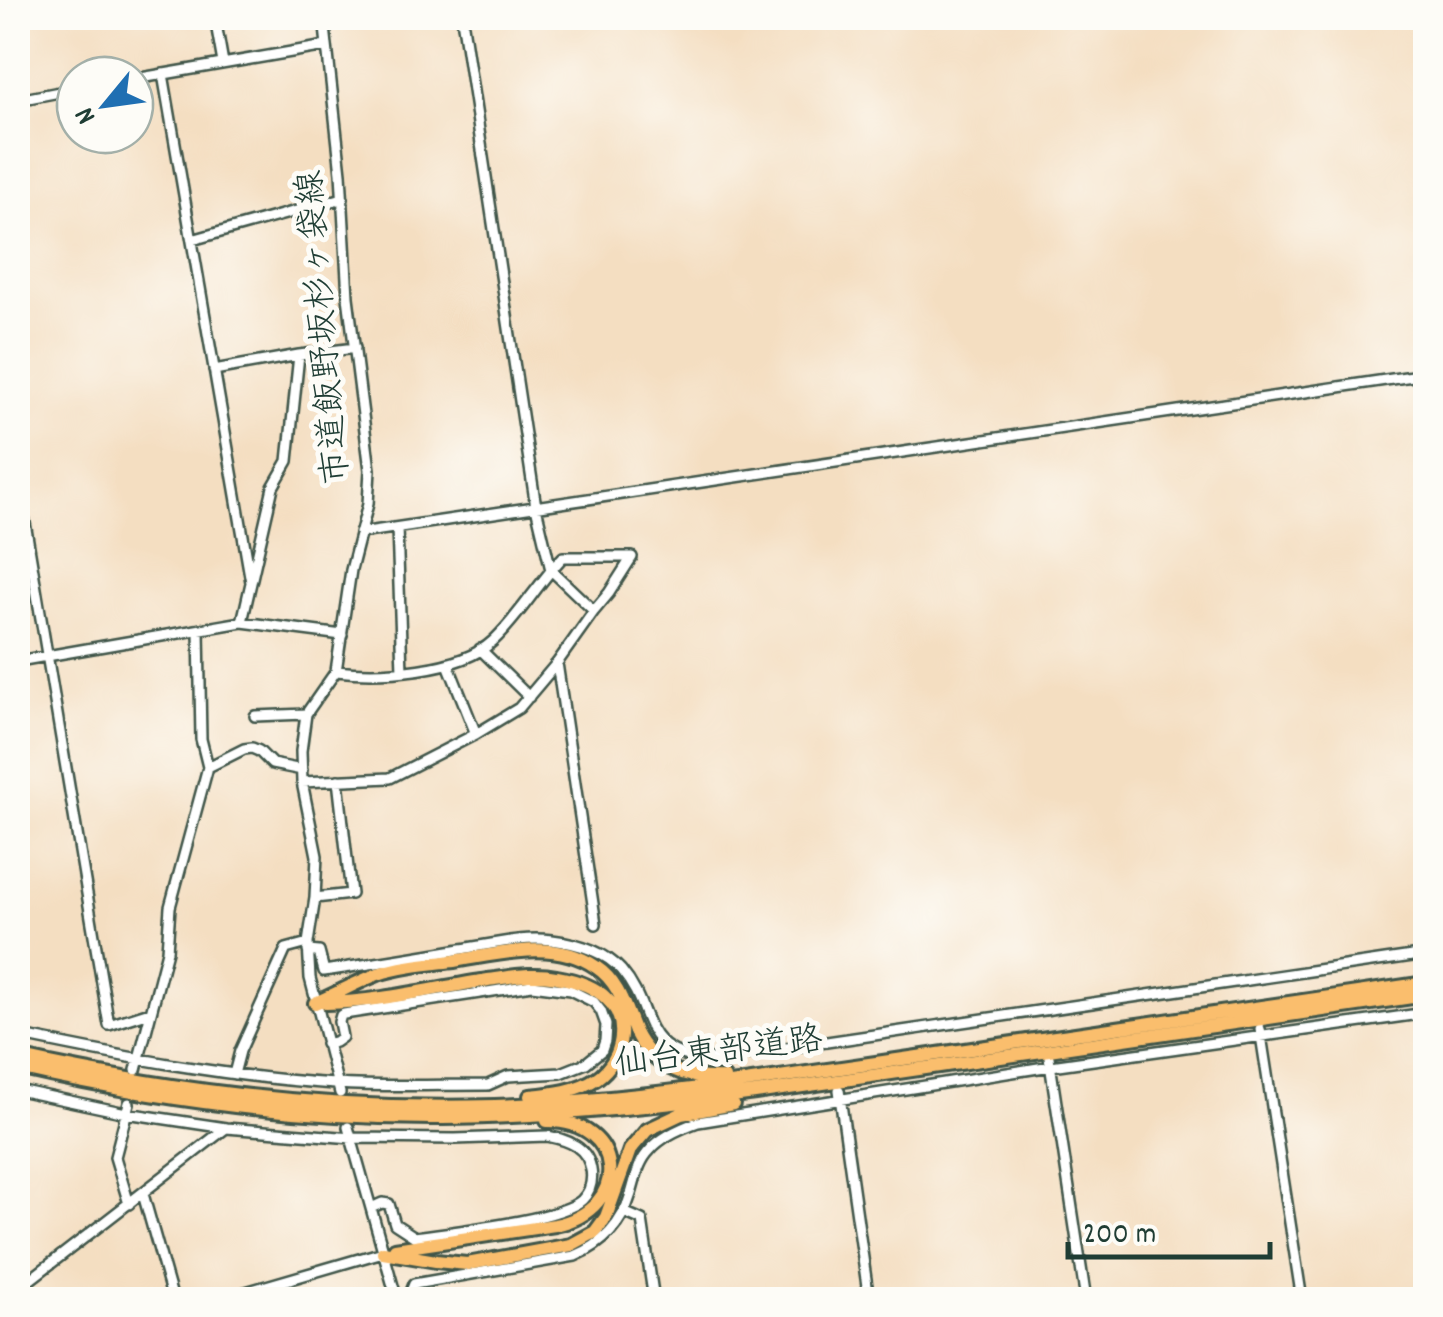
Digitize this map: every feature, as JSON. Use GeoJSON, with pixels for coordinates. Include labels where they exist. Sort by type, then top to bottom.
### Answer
{"type":"FeatureCollection","features":[{"type":"Feature","properties":{"kind":"highway"},"geometry":{"type":"LineString","coordinates":[[315,1003],[389,971],[515,951],[549,952],[584,960],[602,971],[615,986],[648,1052],[675,1072],[717,1079],[872,1070]]}},
{"type":"Feature","properties":{"kind":"highway"},"geometry":{"type":"LineString","coordinates":[[315,1003],[535,974],[565,978],[592,988],[612,1003],[618,1017],[622,1034],[615,1058],[600,1077],[583,1086],[542,1095],[373,1106]]}},
{"type":"Feature","properties":{"kind":"highway","name":"仙台東部道路"},"geometry":{"type":"LineString","coordinates":[[18,1068],[182,1100],[293,1112],[496,1117],[600,1111],[686,1102],[1426,984]]}},
{"type":"Feature","properties":{"kind":"highway","name":"仙台東部道路"},"geometry":{"type":"LineString","coordinates":[[18,1057],[201,1090],[293,1100],[373,1106],[494,1106],[645,1096],[872,1070],[1426,995]]}},
{"type":"Feature","properties":{"kind":"highway"},"geometry":{"type":"LineString","coordinates":[[383,1252],[466,1264],[572,1246],[594,1232],[606,1217],[630,1150],[655,1125],[693,1111],[872,1070]]}},
{"type":"Feature","properties":{"kind":"highway"},"geometry":{"type":"LineString","coordinates":[[383,1252],[576,1220],[600,1202],[609,1170],[599,1142],[574,1124],[554,1120],[440,1123],[385,1117]]}},
{"type":"Feature","properties":{"kind":"street"},"geometry":{"type":"LineString","coordinates":[[215,18],[224,64]]}},
{"type":"Feature","properties":{"kind":"street","name":"市道飯野坂杉ヶ袋線"},"geometry":{"type":"LineString","coordinates":[[324,18],[348,298],[370,470],[368,504],[351,570],[336,671],[306,714],[301,751],[317,876],[308,947],[315,1003],[339,1089]]}},
{"type":"Feature","properties":{"kind":"street"},"geometry":{"type":"LineString","coordinates":[[462,18],[536,507],[550,570],[594,611]]}},
{"type":"Feature","properties":{"kind":"street"},"geometry":{"type":"LineString","coordinates":[[155,76],[326,46]]}},
{"type":"Feature","properties":{"kind":"street"},"geometry":{"type":"LineString","coordinates":[[164,74],[251,582]]}},
{"type":"Feature","properties":{"kind":"street"},"geometry":{"type":"LineString","coordinates":[[18,100],[55,94]]}},
{"type":"Feature","properties":{"kind":"street"},"geometry":{"type":"LineString","coordinates":[[192,240],[342,198]]}},
{"type":"Feature","properties":{"kind":"street"},"geometry":{"type":"LineString","coordinates":[[214,370],[355,348]]}},
{"type":"Feature","properties":{"kind":"street"},"geometry":{"type":"LineString","coordinates":[[242,622],[272,487],[288,462],[299,355]]}},
{"type":"Feature","properties":{"kind":"street"},"geometry":{"type":"LineString","coordinates":[[360,533],[1426,374]]}},
{"type":"Feature","properties":{"kind":"street"},"geometry":{"type":"LineString","coordinates":[[18,481],[109,1025],[150,1012]]}},
{"type":"Feature","properties":{"kind":"street"},"geometry":{"type":"LineString","coordinates":[[398,528],[402,671]]}},
{"type":"Feature","properties":{"kind":"street"},"geometry":{"type":"LineString","coordinates":[[208,767],[252,748],[272,764],[302,776],[338,780],[390,778],[518,708],[558,664],[632,557],[563,557],[491,643],[448,664],[363,674],[336,671]]}},
{"type":"Feature","properties":{"kind":"street"},"geometry":{"type":"LineString","coordinates":[[18,661],[242,622],[342,635]]}},
{"type":"Feature","properties":{"kind":"street"},"geometry":{"type":"LineString","coordinates":[[138,1065],[167,951],[170,907],[208,767],[201,740],[199,630]]}},
{"type":"Feature","properties":{"kind":"street"},"geometry":{"type":"LineString","coordinates":[[480,649],[529,697]]}},
{"type":"Feature","properties":{"kind":"street"},"geometry":{"type":"LineString","coordinates":[[448,664],[476,734]]}},
{"type":"Feature","properties":{"kind":"street"},"geometry":{"type":"LineString","coordinates":[[558,664],[596,924]]}},
{"type":"Feature","properties":{"kind":"street"},"geometry":{"type":"LineString","coordinates":[[255,716],[306,714]]}},
{"type":"Feature","properties":{"kind":"street"},"geometry":{"type":"LineString","coordinates":[[315,898],[351,894],[338,780]]}},
{"type":"Feature","properties":{"kind":"street"},"geometry":{"type":"LineString","coordinates":[[234,1074],[240,1051],[286,949],[308,947],[319,952],[324,971],[511,941],[552,940],[587,948],[621,971],[661,1044],[676,1054],[704,1060],[1426,954]]}},
{"type":"Feature","properties":{"kind":"street"},"geometry":{"type":"LineString","coordinates":[[18,1034],[138,1065],[339,1089],[488,1085],[508,1076],[569,1071],[602,1050],[606,1024],[601,1011],[584,996],[532,985],[344,1014],[338,1022],[342,1037],[326,1044]]}},
{"type":"Feature","properties":{"kind":"street"},"geometry":{"type":"LineString","coordinates":[[415,1300],[414,1284],[581,1254],[605,1240],[624,1212],[647,1153],[681,1128],[707,1120],[1050,1062],[1426,1013]]}},
{"type":"Feature","properties":{"kind":"street"},"geometry":{"type":"LineString","coordinates":[[1261,1033],[1302,1300]]}},
{"type":"Feature","properties":{"kind":"street"},"geometry":{"type":"LineString","coordinates":[[1050,1062],[1086,1300]]}},
{"type":"Feature","properties":{"kind":"street"},"geometry":{"type":"LineString","coordinates":[[18,1090],[226,1128],[352,1138],[455,1140],[547,1136],[580,1148],[591,1168],[590,1187],[582,1200],[566,1210],[522,1220],[415,1237],[395,1224],[389,1204],[371,1208]]}},
{"type":"Feature","properties":{"kind":"street"},"geometry":{"type":"LineString","coordinates":[[839,1095],[870,1300]]}},
{"type":"Feature","properties":{"kind":"street"},"geometry":{"type":"LineString","coordinates":[[128,1108],[115,1157],[129,1204]]}},
{"type":"Feature","properties":{"kind":"street"},"geometry":{"type":"LineString","coordinates":[[348,1127],[397,1300]]}},
{"type":"Feature","properties":{"kind":"street"},"geometry":{"type":"LineString","coordinates":[[18,1289],[226,1128]]}},
{"type":"Feature","properties":{"kind":"street"},"geometry":{"type":"LineString","coordinates":[[143,1194],[172,1300]]}},
{"type":"Feature","properties":{"kind":"street"},"geometry":{"type":"LineString","coordinates":[[624,1212],[642,1220],[654,1300]]}},
{"type":"Feature","properties":{"kind":"street"},"geometry":{"type":"LineString","coordinates":[[218,1300],[383,1252]]}}]}
